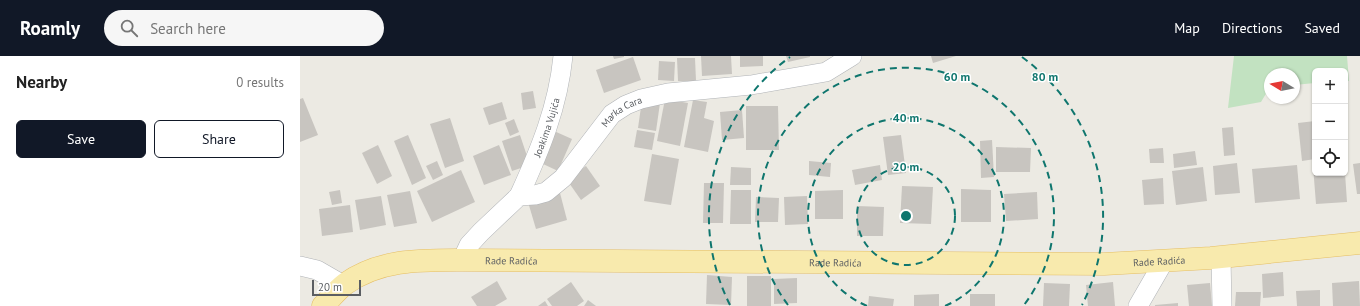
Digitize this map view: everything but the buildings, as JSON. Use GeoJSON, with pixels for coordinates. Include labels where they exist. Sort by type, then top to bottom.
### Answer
{"type":"FeatureCollection","features":[{"type":"Feature","properties":{"kind":"main road","name":"Rade Radića"},"geometry":{"type":"LineString","coordinates":[[323,306],[344,285],[357,277],[388,264],[415,260],[1104,264],[1221,257],[1360,243]]}},
{"type":"Feature","properties":{"kind":"street","name":"Joakima Vujića"},"geometry":{"type":"LineString","coordinates":[[519,196],[542,145],[553,112],[563,56]]}},
{"type":"Feature","properties":{"kind":"street","name":"Marka Cara"},"geometry":{"type":"LineString","coordinates":[[519,196],[535,195],[546,192],[562,178],[612,114],[626,105],[641,99],[668,94],[751,85],[826,72],[843,59]]}},
{"type":"Feature","properties":{"kind":"street"},"geometry":{"type":"LineString","coordinates":[[462,260],[469,245],[477,236],[519,196]]}},
{"type":"Feature","properties":{"kind":"street"},"geometry":{"type":"LineString","coordinates":[[1221,257],[1222,306]]}},
{"type":"Feature","properties":{"kind":"street"},"geometry":{"type":"LineString","coordinates":[[1138,306],[1164,261]]}},
{"type":"Feature","properties":{"kind":"street"},"geometry":{"type":"LineString","coordinates":[[300,266],[317,270],[344,285]]}},
{"type":"Feature","properties":{"kind":"green space"},"geometry":{"type":"Polygon","coordinates":[[[1234,56],[1347,56],[1348,68],[1312,68],[1312,83],[1300,84],[1300,68],[1264,68],[1264,97],[1261,102],[1228,108],[1234,56]]]}}]}
